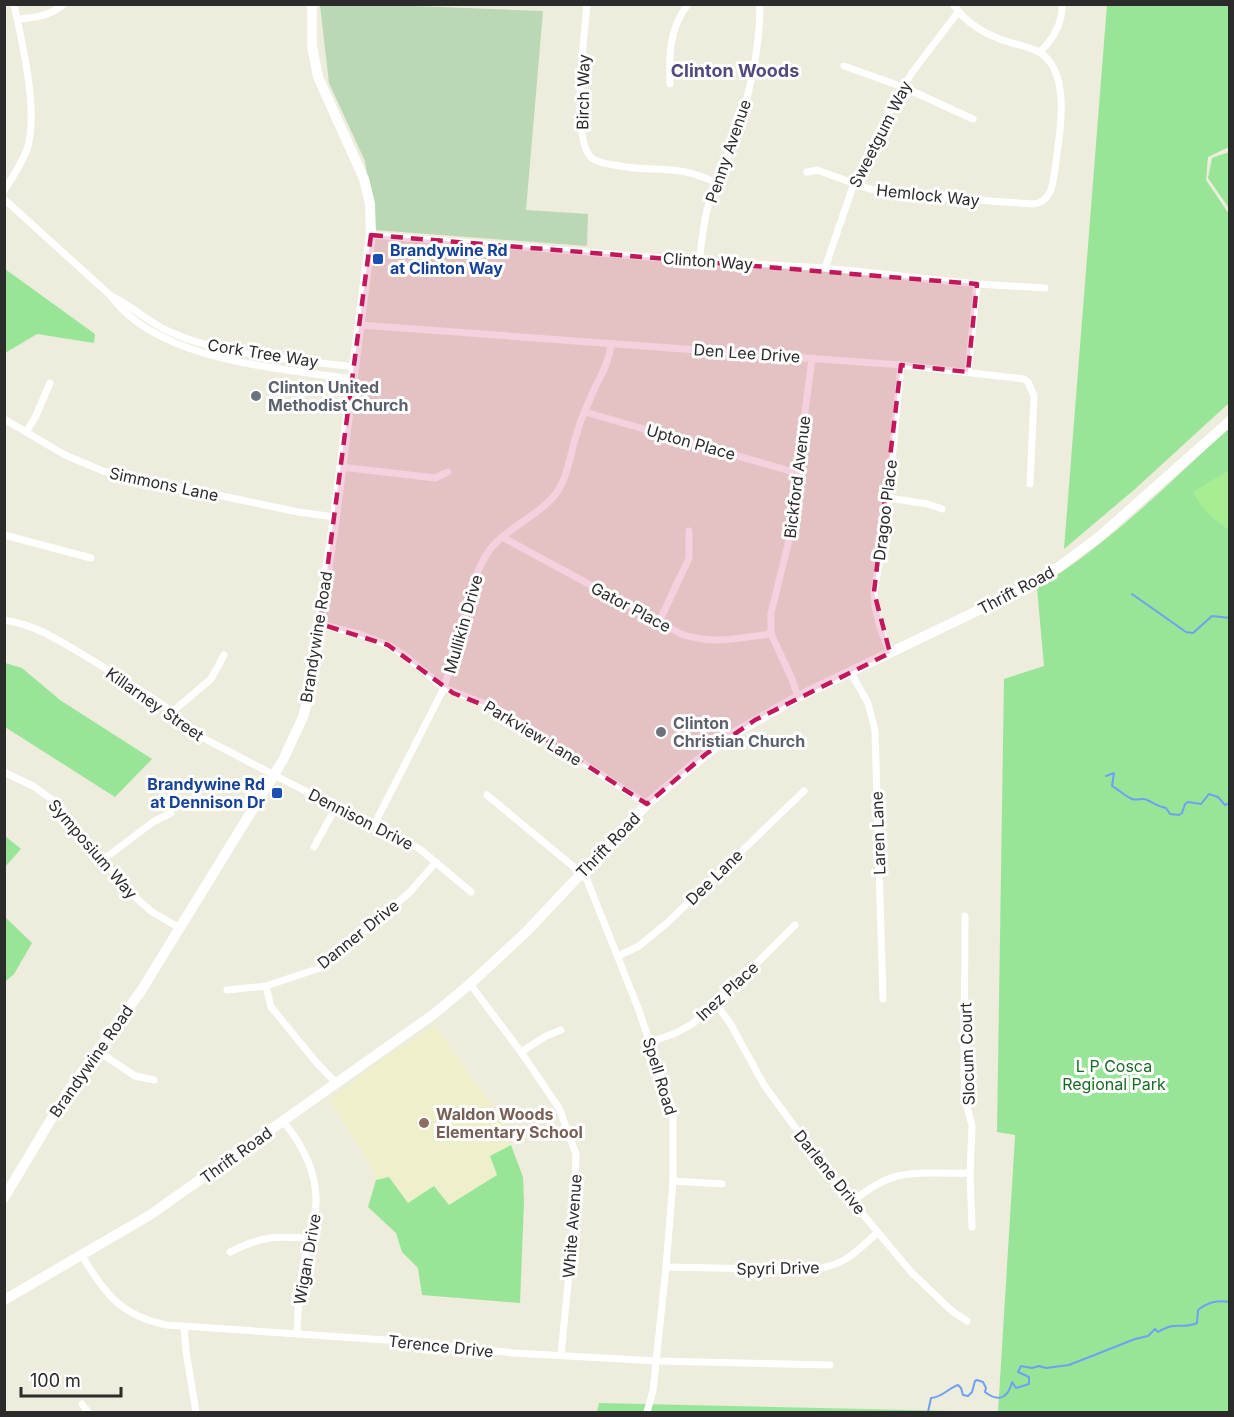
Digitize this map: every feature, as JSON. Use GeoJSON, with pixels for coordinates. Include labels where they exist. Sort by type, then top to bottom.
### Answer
{"type":"FeatureCollection","features":[{"type":"Feature","properties":{"kind":"street"},"geometry":{"type":"LineString","coordinates":[[4,191],[28,148],[31,127],[27,64],[14,4]]}},
{"type":"Feature","properties":{"kind":"street"},"geometry":{"type":"LineString","coordinates":[[17,19],[34,18],[56,11],[64,4]]}},
{"type":"Feature","properties":{"kind":"street","name":"Brandywine Road"},"geometry":{"type":"LineString","coordinates":[[4,1198],[50,1119],[96,1050],[141,991],[274,773],[295,736],[309,695],[371,236],[370,204],[364,179],[318,78],[311,34],[312,4]]}},
{"type":"Feature","properties":{"kind":"street","name":"Birch Way"},"geometry":{"type":"LineString","coordinates":[[587,4],[580,109],[582,135],[589,155],[597,160],[622,166],[682,171],[716,182]]}},
{"type":"Feature","properties":{"kind":"street"},"geometry":{"type":"LineString","coordinates":[[670,84],[669,51],[672,33],[688,4]]}},
{"type":"Feature","properties":{"kind":"street","name":"Penny Avenue"},"geometry":{"type":"LineString","coordinates":[[699,261],[705,217],[716,182],[731,147],[754,68],[759,34],[760,4]]}},
{"type":"Feature","properties":{"kind":"street"},"geometry":{"type":"LineString","coordinates":[[953,4],[972,26],[987,34],[1040,52],[1058,27],[1062,4]]}},
{"type":"Feature","properties":{"kind":"street","name":"Sweetgum Way"},"geometry":{"type":"LineString","coordinates":[[825,268],[854,183],[874,140],[903,87],[958,12]]}},
{"type":"Feature","properties":{"kind":"street","name":"Hemlock Way"},"geometry":{"type":"LineString","coordinates":[[807,172],[817,170],[880,192],[908,196],[1016,204],[1042,203],[1048,195],[1054,174],[1061,117],[1061,93],[1057,75],[1040,52]]}},
{"type":"Feature","properties":{"kind":"street"},"geometry":{"type":"LineString","coordinates":[[844,66],[903,87],[973,119]]}},
{"type":"Feature","properties":{"kind":"street","name":"Cork Tree Way"},"geometry":{"type":"LineString","coordinates":[[4,199],[111,296],[120,309],[143,326],[189,348],[216,357],[352,379]]}},
{"type":"Feature","properties":{"kind":"street","name":"Clinton Way"},"geometry":{"type":"LineString","coordinates":[[371,236],[699,261],[825,268],[977,284],[1045,288]]}},
{"type":"Feature","properties":{"kind":"street"},"geometry":{"type":"LineString","coordinates":[[968,372],[977,284]]}},
{"type":"Feature","properties":{"kind":"street","name":"Cork Tree Way"},"geometry":{"type":"LineString","coordinates":[[111,296],[168,331],[193,341],[241,352],[354,367]]}},
{"type":"Feature","properties":{"kind":"street","name":"Den Lee Drive"},"geometry":{"type":"LineString","coordinates":[[360,325],[900,364],[1023,379],[1033,390],[1034,402],[1030,484]]}},
{"type":"Feature","properties":{"kind":"street","name":"Mullikin Drive"},"geometry":{"type":"LineString","coordinates":[[375,823],[444,688],[477,573],[488,552],[502,537],[542,509],[562,484],[585,412],[608,363],[611,344]]}},
{"type":"Feature","properties":{"kind":"street","name":"Bickford Avenue"},"geometry":{"type":"LineString","coordinates":[[798,697],[771,634],[772,603],[794,528],[797,473],[812,358]]}},
{"type":"Feature","properties":{"kind":"street","name":"Dragoo Place"},"geometry":{"type":"LineString","coordinates":[[890,653],[880,628],[874,592],[888,498],[900,364]]}},
{"type":"Feature","properties":{"kind":"street"},"geometry":{"type":"LineString","coordinates":[[26,432],[35,418],[50,383]]}},
{"type":"Feature","properties":{"kind":"street","name":"Upton Place"},"geometry":{"type":"LineString","coordinates":[[585,412],[797,473]]}},
{"type":"Feature","properties":{"kind":"street","name":"Simmons Lane"},"geometry":{"type":"LineString","coordinates":[[4,419],[65,456],[102,471],[298,512],[334,517]]}},
{"type":"Feature","properties":{"kind":"street","name":"Thrift Road"},"geometry":{"type":"LineString","coordinates":[[4,1300],[82,1256],[182,1194],[434,1014],[526,932],[647,804],[731,735],[798,697],[1027,587],[1099,537],[1230,422]]}},
{"type":"Feature","properties":{"kind":"street"},"geometry":{"type":"LineString","coordinates":[[341,467],[435,478],[447,472]]}},
{"type":"Feature","properties":{"kind":"street"},"geometry":{"type":"LineString","coordinates":[[888,498],[942,509]]}},
{"type":"Feature","properties":{"kind":"street"},"geometry":{"type":"LineString","coordinates":[[659,622],[689,558],[689,531]]}},
{"type":"Feature","properties":{"kind":"street"},"geometry":{"type":"LineString","coordinates":[[4,535],[91,558]]}},
{"type":"Feature","properties":{"kind":"street","name":"Gator Place"},"geometry":{"type":"LineString","coordinates":[[502,537],[681,634],[704,641],[771,634]]}},
{"type":"Feature","properties":{"kind":"street","name":"Killarney Street"},"geometry":{"type":"LineString","coordinates":[[4,620],[28,625],[48,634],[135,686],[172,712],[191,730],[235,756],[274,773]]}},
{"type":"Feature","properties":{"kind":"street","name":"Parkview Lane"},"geometry":{"type":"LineString","coordinates":[[320,624],[362,635],[388,645],[404,655],[444,688],[506,714],[647,804]]}},
{"type":"Feature","properties":{"kind":"street"},"geometry":{"type":"LineString","coordinates":[[172,712],[211,679],[224,655]]}},
{"type":"Feature","properties":{"kind":"street","name":"Laren Lane"},"geometry":{"type":"LineString","coordinates":[[851,673],[868,703],[874,731],[883,999]]}},
{"type":"Feature","properties":{"kind":"street","name":"Symposium Way"},"geometry":{"type":"LineString","coordinates":[[4,772],[33,786],[58,804],[87,842],[143,906],[180,928]]}},
{"type":"Feature","properties":{"kind":"street","name":"Dennison Drive"},"geometry":{"type":"LineString","coordinates":[[274,773],[336,807],[375,823],[421,850],[471,892]]}},
{"type":"Feature","properties":{"kind":"street","name":"Dee Lane"},"geometry":{"type":"LineString","coordinates":[[618,956],[632,950],[653,935],[804,791]]}},
{"type":"Feature","properties":{"kind":"street","name":"Spell Road"},"geometry":{"type":"LineString","coordinates":[[487,795],[581,873],[590,886],[650,1042],[673,1110],[673,1181],[666,1267],[657,1361],[648,1413]]}},
{"type":"Feature","properties":{"kind":"street"},"geometry":{"type":"LineString","coordinates":[[314,847],[336,807]]}},
{"type":"Feature","properties":{"kind":"street"},"geometry":{"type":"LineString","coordinates":[[104,859],[153,822],[171,813]]}},
{"type":"Feature","properties":{"kind":"street","name":"Danner Drive"},"geometry":{"type":"LineString","coordinates":[[227,990],[266,986],[320,968],[409,893],[436,862]]}},
{"type":"Feature","properties":{"kind":"street","name":"Slocum Court"},"geometry":{"type":"LineString","coordinates":[[965,916],[964,1076],[966,1103],[972,1126],[970,1173],[972,1227]]}},
{"type":"Feature","properties":{"kind":"street","name":"Inez Place"},"geometry":{"type":"LineString","coordinates":[[650,1042],[686,1029],[716,1004],[795,925]]}},
{"type":"Feature","properties":{"kind":"street","name":"White Avenue"},"geometry":{"type":"LineString","coordinates":[[470,984],[559,1108],[576,1154],[574,1222],[561,1354]]}},
{"type":"Feature","properties":{"kind":"street"},"geometry":{"type":"LineString","coordinates":[[266,986],[272,1007],[336,1083]]}},
{"type":"Feature","properties":{"kind":"street","name":"Darlene Drive"},"geometry":{"type":"LineString","coordinates":[[716,1004],[730,1023],[764,1085],[830,1175],[927,1289],[967,1321]]}},
{"type":"Feature","properties":{"kind":"street"},"geometry":{"type":"LineString","coordinates":[[521,1052],[546,1036],[561,1030]]}},
{"type":"Feature","properties":{"kind":"street"},"geometry":{"type":"LineString","coordinates":[[96,1050],[135,1076],[154,1080]]}},
{"type":"Feature","properties":{"kind":"street","name":"Wigan Drive"},"geometry":{"type":"LineString","coordinates":[[283,1121],[303,1148],[314,1180],[316,1212],[303,1268],[297,1334]]}},
{"type":"Feature","properties":{"kind":"street"},"geometry":{"type":"LineString","coordinates":[[853,1201],[873,1186],[901,1174],[970,1173]]}},
{"type":"Feature","properties":{"kind":"street"},"geometry":{"type":"LineString","coordinates":[[673,1181],[722,1184]]}},
{"type":"Feature","properties":{"kind":"street","name":"Spyri Drive"},"geometry":{"type":"LineString","coordinates":[[666,1267],[810,1270],[823,1268],[843,1262],[878,1233]]}},
{"type":"Feature","properties":{"kind":"street"},"geometry":{"type":"LineString","coordinates":[[230,1252],[267,1238],[281,1236],[310,1238]]}},
{"type":"Feature","properties":{"kind":"street","name":"Terence Drive"},"geometry":{"type":"LineString","coordinates":[[82,1256],[104,1290],[122,1308],[156,1323],[184,1327],[386,1340],[514,1353],[657,1361],[830,1365]]}},
{"type":"Feature","properties":{"kind":"street"},"geometry":{"type":"LineString","coordinates":[[184,1327],[196,1413]]}},
{"type":"Feature","properties":{"kind":"street"},"geometry":{"type":"LineString","coordinates":[[82,1404],[88,1413]]}},
{"type":"Feature","properties":{"kind":"highlighted area"},"geometry":{"type":"Polygon","coordinates":[[[371,235],[977,284],[968,372],[901,365],[874,592],[890,653],[755,720],[706,754],[647,804],[506,714],[453,693],[388,645],[320,624],[371,235]]]}},
{"type":"Feature","properties":{"kind":"shaded area"},"geometry":{"type":"Polygon","coordinates":[[[320,5],[389,5],[543,11],[526,210],[588,214],[587,246],[375,230],[365,161],[329,83],[320,5]]]}},
{"type":"Feature","properties":{"kind":"shaded area"},"geometry":{"type":"Polygon","coordinates":[[[435,1025],[501,1118],[523,1177],[520,1303],[422,1295],[418,1268],[402,1252],[396,1233],[368,1207],[376,1180],[372,1167],[329,1100],[380,1061],[435,1025]]]}},
{"type":"Feature","properties":{"kind":"green space"},"geometry":{"type":"Polygon","coordinates":[[[1107,5],[1229,5],[1229,147],[1208,157],[1206,180],[1229,214],[1229,403],[1135,489],[1064,549],[1107,5]]]}},
{"type":"Feature","properties":{"kind":"green space"},"geometry":{"type":"Polygon","coordinates":[[[1229,152],[1229,208],[1208,178],[1212,158],[1229,152]]]}},
{"type":"Feature","properties":{"kind":"green space"},"geometry":{"type":"Polygon","coordinates":[[[5,269],[95,334],[94,343],[37,334],[5,353],[5,269]]]}},
{"type":"Feature","properties":{"kind":"green space","name":"L P Cosca Regional Park"},"geometry":{"type":"Polygon","coordinates":[[[1229,428],[1229,1412],[998,1412],[1015,1137],[1015,1135],[997,1132],[1004,679],[1044,666],[1037,588],[1113,533],[1229,428]]]}},
{"type":"Feature","properties":{"kind":"green space"},"geometry":{"type":"Polygon","coordinates":[[[1229,470],[1229,530],[1208,514],[1193,492],[1229,470]]]}},
{"type":"Feature","properties":{"kind":"green space"},"geometry":{"type":"Polygon","coordinates":[[[5,663],[22,668],[60,700],[152,759],[115,797],[5,727],[5,663]]]}},
{"type":"Feature","properties":{"kind":"green space"},"geometry":{"type":"Polygon","coordinates":[[[5,836],[21,849],[4,867],[5,836]]]}},
{"type":"Feature","properties":{"kind":"green space"},"geometry":{"type":"Polygon","coordinates":[[[5,917],[32,943],[14,974],[5,982],[5,917]]]}},
{"type":"Feature","properties":{"kind":"green space"},"geometry":{"type":"Polygon","coordinates":[[[511,1145],[523,1177],[520,1303],[422,1295],[418,1268],[402,1252],[396,1233],[368,1207],[376,1180],[389,1177],[408,1203],[434,1186],[449,1205],[497,1175],[490,1156],[511,1145]]]}},
{"type":"Feature","properties":{"kind":"green space"},"geometry":{"type":"Polygon","coordinates":[[[599,1403],[998,1412],[597,1412],[599,1403]]]}},
{"type":"Feature","properties":{"kind":"waterway"},"geometry":{"type":"LineString","coordinates":[[1132,594],[1186,632],[1193,633],[1212,616],[1230,618]]}},
{"type":"Feature","properties":{"kind":"waterway"},"geometry":{"type":"LineString","coordinates":[[1106,776],[1114,773],[1112,786],[1129,798],[1145,799],[1166,808],[1170,814],[1179,815],[1188,802],[1201,804],[1209,794],[1218,797],[1225,805],[1230,803]]}},
{"type":"Feature","properties":{"kind":"waterway"},"geometry":{"type":"LineString","coordinates":[[928,1412],[931,1398],[958,1385],[963,1395],[968,1396],[977,1380],[983,1382],[985,1392],[994,1397],[1002,1397],[1008,1392],[1012,1382],[1016,1388],[1029,1384],[1029,1377],[1018,1372],[1021,1366],[1046,1368],[1069,1365],[1148,1336],[1155,1329],[1158,1332],[1165,1328],[1192,1325],[1197,1323],[1198,1310],[1202,1307],[1213,1302],[1230,1302]]}},
{"type":"Feature","properties":{"kind":"place","name":"Brandywine Rd at Clinton Way"},"geometry":{"type":"Point","coordinates":[378,259]}},
{"type":"Feature","properties":{"kind":"place","name":"Clinton United Methodist Church"},"geometry":{"type":"Point","coordinates":[256,396]}},
{"type":"Feature","properties":{"kind":"place","name":"Clinton Christian Church"},"geometry":{"type":"Point","coordinates":[661,732]}},
{"type":"Feature","properties":{"kind":"place","name":"Brandywine Rd at Dennison Dr"},"geometry":{"type":"Point","coordinates":[277,793]}},
{"type":"Feature","properties":{"kind":"place","name":"Waldon Woods Elementary School"},"geometry":{"type":"Point","coordinates":[424,1123]}},
{"type":"Feature","properties":{"kind":"district","name":"Clinton Woods"},"geometry":{"type":"Point","coordinates":[735,71]}}]}
